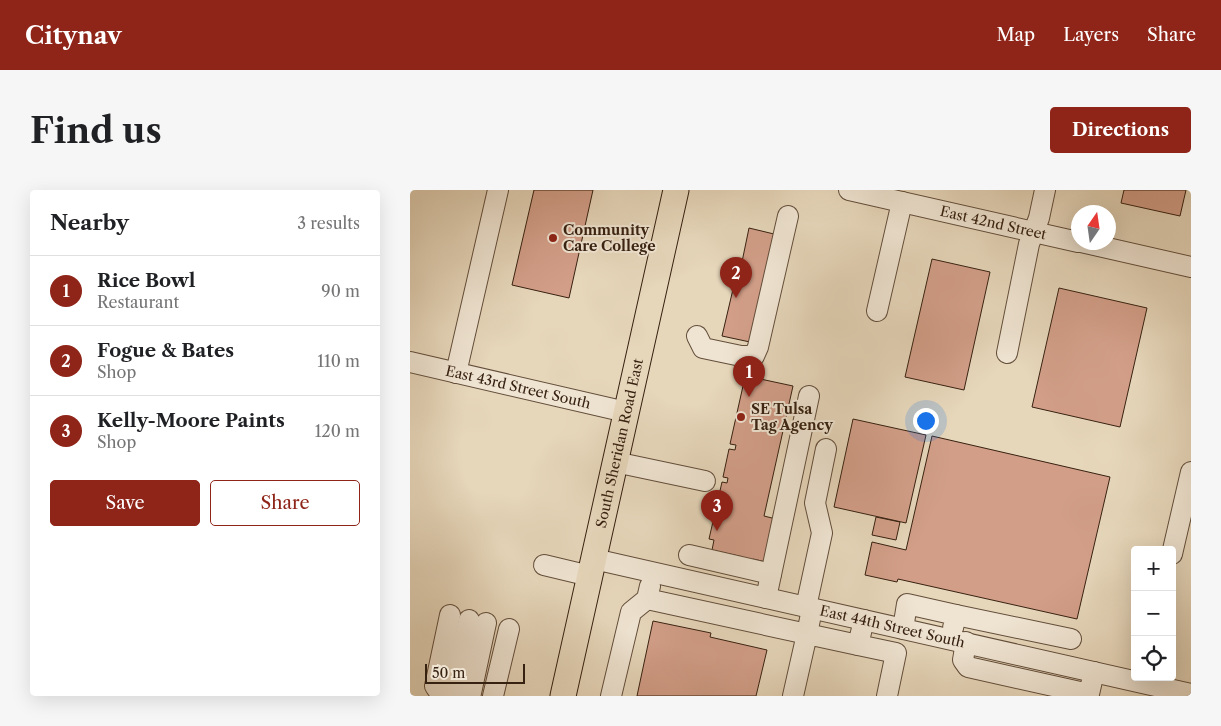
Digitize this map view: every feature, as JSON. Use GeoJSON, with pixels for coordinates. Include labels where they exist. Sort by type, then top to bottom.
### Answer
{"type":"FeatureCollection","features":[{"type":"Feature","properties":{"kind":"main road","name":"South Sheridan Road East"},"geometry":{"type":"LineString","coordinates":[[563,696],[676,190]]}},
{"type":"Feature","properties":{"kind":"street"},"geometry":{"type":"LineString","coordinates":[[456,373],[498,190]]}},
{"type":"Feature","properties":{"kind":"street","name":"East 42nd Street"},"geometry":{"type":"LineString","coordinates":[[849,190],[1071,240]]}},
{"type":"Feature","properties":{"kind":"street"},"geometry":{"type":"LineString","coordinates":[[1007,352],[1029,244],[1039,218],[1045,190]]}},
{"type":"Feature","properties":{"kind":"street"},"geometry":{"type":"LineString","coordinates":[[878,311],[902,202]]}},
{"type":"Feature","properties":{"kind":"street"},"geometry":{"type":"LineString","coordinates":[[697,336],[703,348],[741,356],[754,356],[758,346],[788,216]]}},
{"type":"Feature","properties":{"kind":"street","name":"East 42nd Street"},"geometry":{"type":"LineString","coordinates":[[1116,250],[1191,267]]}},
{"type":"Feature","properties":{"kind":"street","name":"East 43rd Street South"},"geometry":{"type":"LineString","coordinates":[[410,362],[626,412]]}},
{"type":"Feature","properties":{"kind":"street"},"geometry":{"type":"LineString","coordinates":[[766,598],[809,396]]}},
{"type":"Feature","properties":{"kind":"street"},"geometry":{"type":"LineString","coordinates":[[792,696],[807,634],[809,608],[822,533],[815,503],[826,449]]}},
{"type":"Feature","properties":{"kind":"street"},"geometry":{"type":"LineString","coordinates":[[615,462],[705,481]]}},
{"type":"Feature","properties":{"kind":"street"},"geometry":{"type":"LineString","coordinates":[[1174,546],[1188,495],[1191,472]]}},
{"type":"Feature","properties":{"kind":"street"},"geometry":{"type":"LineString","coordinates":[[688,555],[771,574]]}},
{"type":"Feature","properties":{"kind":"street","name":"East 44th Street South"},"geometry":{"type":"LineString","coordinates":[[544,565],[592,567],[653,573],[903,628],[1094,672],[1137,684],[1191,694]]}},
{"type":"Feature","properties":{"kind":"street"},"geometry":{"type":"LineString","coordinates":[[611,696],[631,612],[647,599],[653,573]]}},
{"type":"Feature","properties":{"kind":"street"},"geometry":{"type":"LineString","coordinates":[[647,599],[896,654],[887,696]]}},
{"type":"Feature","properties":{"kind":"street"},"geometry":{"type":"LineString","coordinates":[[903,628],[907,604],[1071,639]]}},
{"type":"Feature","properties":{"kind":"street"},"geometry":{"type":"LineString","coordinates":[[956,615],[958,641],[963,660],[968,667],[1089,695],[1094,672]]}},
{"type":"Feature","properties":{"kind":"street"},"geometry":{"type":"LineString","coordinates":[[858,645],[864,620]]}},
{"type":"Feature","properties":{"kind":"street"},"geometry":{"type":"LineString","coordinates":[[443,696],[442,687],[478,622]]}},
{"type":"Feature","properties":{"kind":"street"},"geometry":{"type":"LineString","coordinates":[[450,696],[478,622]]}},
{"type":"Feature","properties":{"kind":"street"},"geometry":{"type":"LineString","coordinates":[[463,696],[471,693],[478,622]]}},
{"type":"Feature","properties":{"kind":"street"},"geometry":{"type":"LineString","coordinates":[[478,622],[482,696],[480,696]]}},
{"type":"Feature","properties":{"kind":"street"},"geometry":{"type":"LineString","coordinates":[[478,622],[493,696]]}},
{"type":"Feature","properties":{"kind":"building","name":"Community Care College"},"geometry":{"type":"Polygon","coordinates":[[[534,190],[593,190],[569,298],[512,285],[534,190]]]}},
{"type":"Feature","properties":{"kind":"building"},"geometry":{"type":"Polygon","coordinates":[[[1124,190],[1186,190],[1180,216],[1121,203],[1124,190]]]}},
{"type":"Feature","properties":{"kind":"building"},"geometry":{"type":"Polygon","coordinates":[[[749,228],[774,234],[750,342],[722,336],[734,285],[737,286],[749,228]]]}},
{"type":"Feature","properties":{"kind":"building"},"geometry":{"type":"Polygon","coordinates":[[[932,259],[990,272],[964,390],[905,377],[932,259]]]}},
{"type":"Feature","properties":{"kind":"building"},"geometry":{"type":"Polygon","coordinates":[[[1059,288],[1147,308],[1120,427],[1032,407],[1059,288]]]}},
{"type":"Feature","properties":{"kind":"building"},"geometry":{"type":"Polygon","coordinates":[[[751,377],[793,386],[764,516],[776,519],[766,562],[753,559],[751,564],[742,562],[743,557],[712,550],[714,540],[709,539],[722,482],[727,483],[728,478],[723,477],[729,449],[735,450],[736,445],[730,444],[743,386],[749,387],[751,377]]]}},
{"type":"Feature","properties":{"kind":"building"},"geometry":{"type":"Polygon","coordinates":[[[853,419],[926,435],[906,523],[834,507],[853,419]]]}},
{"type":"Feature","properties":{"kind":"building"},"geometry":{"type":"Polygon","coordinates":[[[932,436],[1110,477],[1077,619],[898,579],[897,582],[865,575],[872,542],[906,550],[932,436]]]}},
{"type":"Feature","properties":{"kind":"building"},"geometry":{"type":"Polygon","coordinates":[[[876,517],[900,522],[896,540],[872,535],[876,517]]]}},
{"type":"Feature","properties":{"kind":"building"},"geometry":{"type":"Polygon","coordinates":[[[653,621],[711,633],[710,637],[767,650],[756,696],[637,696],[653,621]]]}},
{"type":"Feature","properties":{"kind":"place","name":"Community Care College"},"geometry":{"type":"Point","coordinates":[553,238]}},
{"type":"Feature","properties":{"kind":"place","name":"Fogue & Bates"},"geometry":{"type":"Point","coordinates":[736,298]}},
{"type":"Feature","properties":{"kind":"place","name":"Rice Bowl"},"geometry":{"type":"Point","coordinates":[749,397]}},
{"type":"Feature","properties":{"kind":"place","name":"SE Tulsa Tag Agency"},"geometry":{"type":"Point","coordinates":[741,417]}},
{"type":"Feature","properties":{"kind":"place","name":"Kelly-Moore Paints"},"geometry":{"type":"Point","coordinates":[717,531]}}]}
